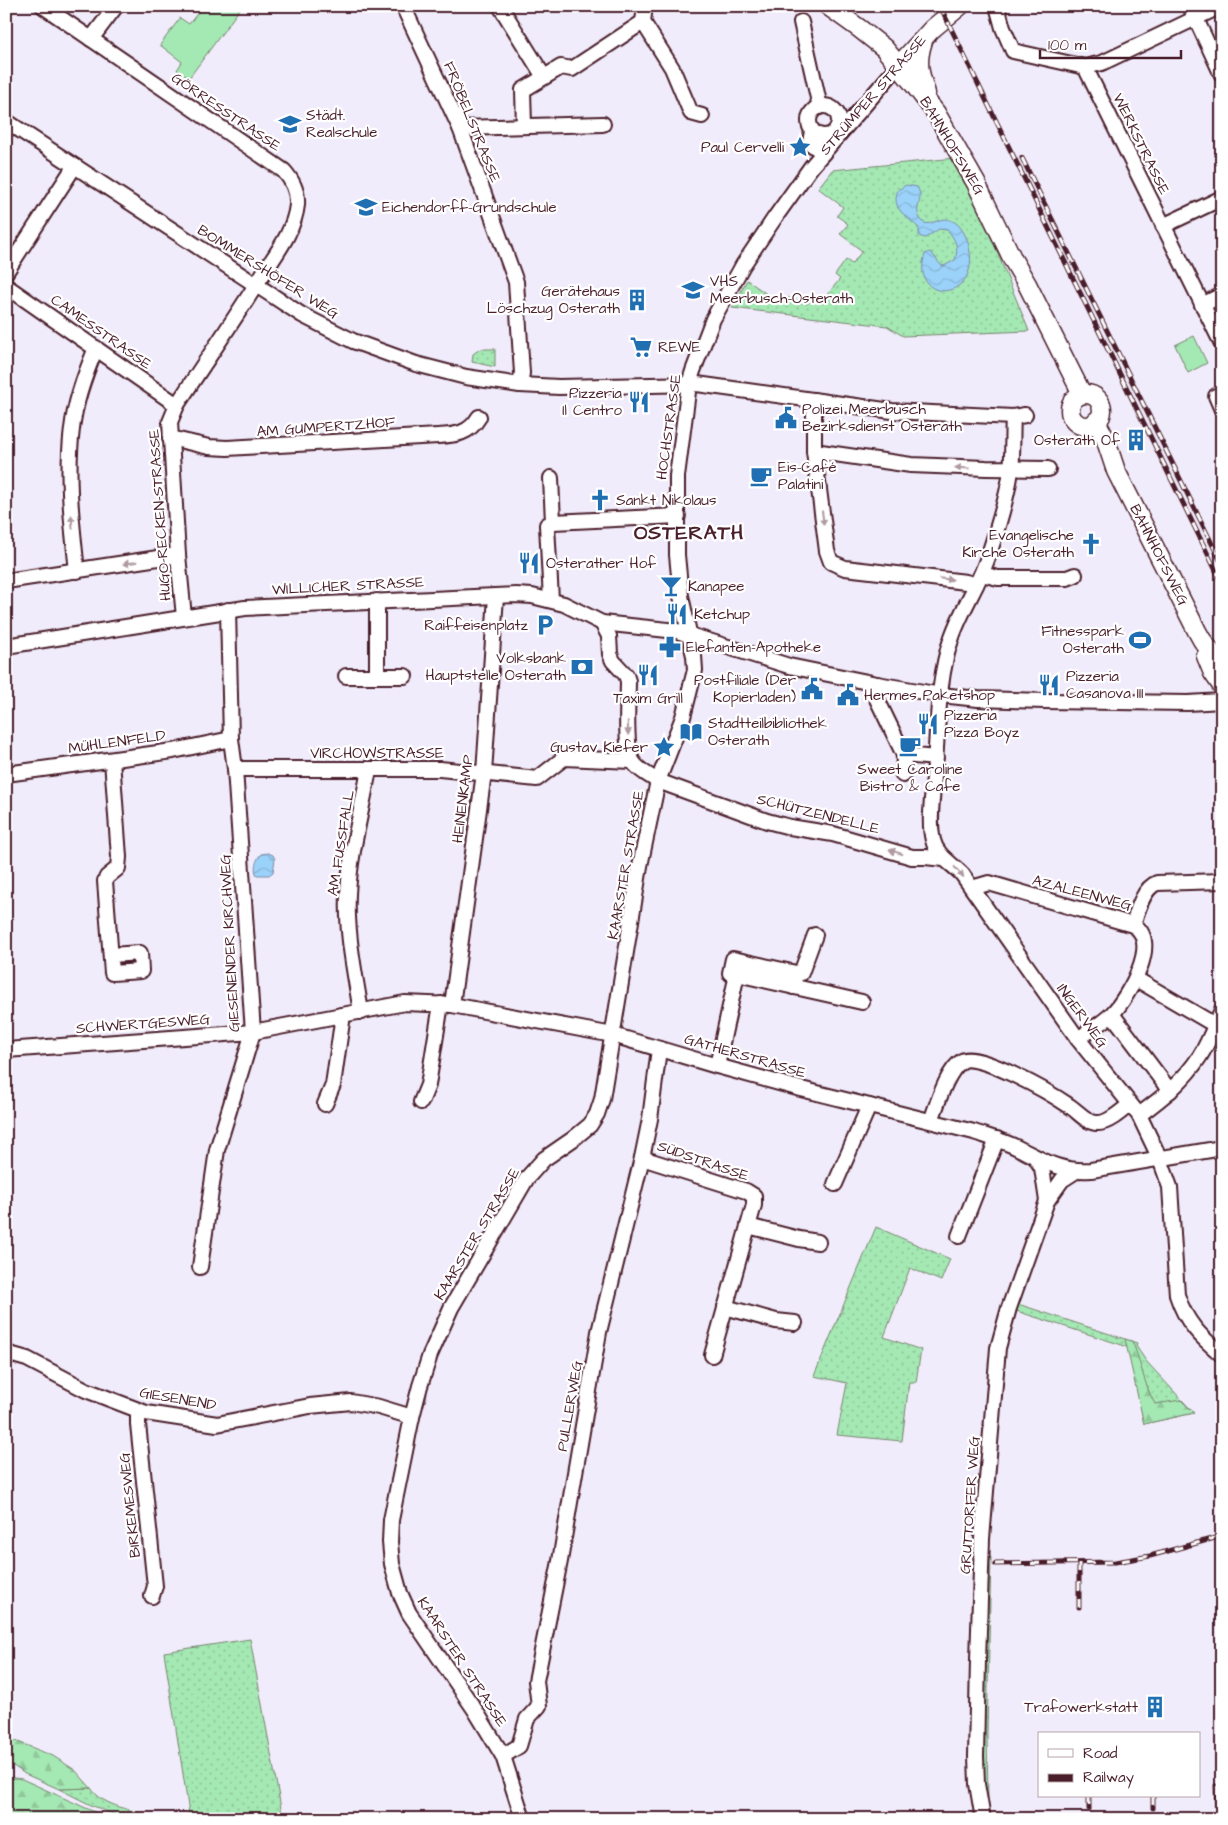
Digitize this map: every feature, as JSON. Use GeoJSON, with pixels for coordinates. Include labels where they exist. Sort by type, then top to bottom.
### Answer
{"type":"FeatureCollection","features":[{"type":"Feature","properties":{"kind":"main road","name":"BAHNHOFSWEG"},"geometry":{"type":"LineString","coordinates":[[828,6],[884,48],[936,114],[972,176],[1013,260],[1040,330],[1078,397]]}},
{"type":"Feature","properties":{"kind":"main road","name":"STRÜMPER STRASSE"},"geometry":{"type":"LineString","coordinates":[[899,65],[924,37],[960,6]]}},
{"type":"Feature","properties":{"kind":"main road"},"geometry":{"type":"LineString","coordinates":[[924,37],[918,61],[919,73],[936,114]]}},
{"type":"Feature","properties":{"kind":"main road"},"geometry":{"type":"LineString","coordinates":[[1090,394],[1100,404],[1102,412],[1092,424],[1077,423],[1071,415],[1070,410],[1078,397],[1090,394]]}},
{"type":"Feature","properties":{"kind":"main road","name":"BAHNHOFSWEG"},"geometry":{"type":"LineString","coordinates":[[1092,424],[1096,442],[1116,470],[1202,640],[1205,653],[1219,675]]}},
{"type":"Feature","properties":{"kind":"street","name":"GÖRRESSTRASSE"},"geometry":{"type":"LineString","coordinates":[[43,6],[284,171],[292,181],[297,193],[295,215],[282,244],[256,285]]}},
{"type":"Feature","properties":{"kind":"street"},"geometry":{"type":"LineString","coordinates":[[92,39],[116,6]]}},
{"type":"Feature","properties":{"kind":"street","name":"FRÖBELSTRASSE"},"geometry":{"type":"LineString","coordinates":[[403,6],[460,128],[516,282],[522,373],[520,385]]}},
{"type":"Feature","properties":{"kind":"street"},"geometry":{"type":"LineString","coordinates":[[500,6],[544,77]]}},
{"type":"Feature","properties":{"kind":"street"},"geometry":{"type":"LineString","coordinates":[[646,6],[643,22],[672,68],[691,113],[702,116]]}},
{"type":"Feature","properties":{"kind":"street"},"geometry":{"type":"LineString","coordinates":[[996,6],[1013,51],[1085,67],[1102,63],[1192,12],[1221,6]]}},
{"type":"Feature","properties":{"kind":"street"},"geometry":{"type":"LineString","coordinates":[[1192,12],[1222,76]]}},
{"type":"Feature","properties":{"kind":"street"},"geometry":{"type":"LineString","coordinates":[[524,126],[523,90],[561,67],[572,70],[643,22]]}},
{"type":"Feature","properties":{"kind":"street"},"geometry":{"type":"LineString","coordinates":[[800,22],[820,107]]}},
{"type":"Feature","properties":{"kind":"street","name":"STRÜMPER STRASSE"},"geometry":{"type":"LineString","coordinates":[[811,167],[899,65]]}},
{"type":"Feature","properties":{"kind":"street","name":"WERKSTRASSE"},"geometry":{"type":"LineString","coordinates":[[1085,67],[1222,344]]}},
{"type":"Feature","properties":{"kind":"street"},"geometry":{"type":"LineString","coordinates":[[812,131],[820,136],[829,135],[833,132],[838,124],[835,112],[827,107],[820,107],[814,110],[809,118],[812,131],[810,143],[823,153]]}},
{"type":"Feature","properties":{"kind":"street","name":"BOMMERSHÖFER WEG"},"geometry":{"type":"LineString","coordinates":[[6,121],[314,322],[368,348],[435,370],[485,380],[539,387],[711,385],[908,413],[1019,416]]}},
{"type":"Feature","properties":{"kind":"street"},"geometry":{"type":"LineString","coordinates":[[460,128],[603,124]]}},
{"type":"Feature","properties":{"kind":"street"},"geometry":{"type":"LineString","coordinates":[[6,272],[74,167]]}},
{"type":"Feature","properties":{"kind":"street","name":"HOCHSTRASSE"},"geometry":{"type":"LineString","coordinates":[[689,634],[681,596],[677,555],[677,476],[689,384],[707,333],[743,265],[811,167]]}},
{"type":"Feature","properties":{"kind":"street"},"geometry":{"type":"LineString","coordinates":[[1163,226],[1222,198]]}},
{"type":"Feature","properties":{"kind":"street","name":"HUGO-RECKEN-STRASSE"},"geometry":{"type":"LineString","coordinates":[[184,617],[178,555],[170,422],[177,405],[256,285]]}},
{"type":"Feature","properties":{"kind":"street","name":"CAMESSTRASSE"},"geometry":{"type":"LineString","coordinates":[[6,286],[177,405]]}},
{"type":"Feature","properties":{"kind":"street"},"geometry":{"type":"LineString","coordinates":[[1202,305],[1222,295]]}},
{"type":"Feature","properties":{"kind":"street"},"geometry":{"type":"LineString","coordinates":[[77,571],[69,480],[72,428],[78,400],[96,348]]}},
{"type":"Feature","properties":{"kind":"street"},"geometry":{"type":"LineString","coordinates":[[1216,396],[1222,410]]}},
{"type":"Feature","properties":{"kind":"street"},"geometry":{"type":"LineString","coordinates":[[814,400],[814,451],[827,551],[831,562],[845,568],[966,582],[998,578],[1067,578],[1075,575]]}},
{"type":"Feature","properties":{"kind":"street","name":"INGERWEG"},"geometry":{"type":"LineString","coordinates":[[1019,416],[1011,469],[989,554],[963,610],[946,654],[936,758],[933,842],[944,859],[951,862],[962,874],[1078,1039],[1139,1115],[1160,1159],[1170,1187],[1177,1295],[1182,1310],[1201,1337],[1222,1355]]}},
{"type":"Feature","properties":{"kind":"street","name":"AM GUMPERTZHOF"},"geometry":{"type":"LineString","coordinates":[[170,438],[200,445],[227,448],[445,435],[465,432],[472,427],[479,417]]}},
{"type":"Feature","properties":{"kind":"street"},"geometry":{"type":"LineString","coordinates":[[814,451],[911,465],[1048,469]]}},
{"type":"Feature","properties":{"kind":"street"},"geometry":{"type":"LineString","coordinates":[[551,478],[553,522]]}},
{"type":"Feature","properties":{"kind":"street"},"geometry":{"type":"LineString","coordinates":[[551,600],[547,525],[553,522],[678,516]]}},
{"type":"Feature","properties":{"kind":"street"},"geometry":{"type":"LineString","coordinates":[[6,581],[178,555]]}},
{"type":"Feature","properties":{"kind":"street","name":"WILLICHER STRASSE"},"geometry":{"type":"LineString","coordinates":[[6,646],[228,610],[516,595],[551,600],[576,609],[602,623],[662,629],[689,634],[790,666],[941,695],[1010,700],[1188,703],[1222,701]]}},
{"type":"Feature","properties":{"kind":"street","name":"HEINENKAMP"},"geometry":{"type":"LineString","coordinates":[[447,1005],[484,773],[496,596]]}},
{"type":"Feature","properties":{"kind":"street"},"geometry":{"type":"LineString","coordinates":[[377,601],[377,676]]}},
{"type":"Feature","properties":{"kind":"street","name":"GIESENENDER KIRCHWEG"},"geometry":{"type":"LineString","coordinates":[[200,1267],[217,1150],[253,1032],[231,738],[228,610]]}},
{"type":"Feature","properties":{"kind":"street"},"geometry":{"type":"LineString","coordinates":[[602,623],[609,636],[610,654],[626,675],[628,681],[627,726],[632,761]]}},
{"type":"Feature","properties":{"kind":"street","name":"KAARSTER STRASSE"},"geometry":{"type":"LineString","coordinates":[[523,1819],[503,1756],[476,1710],[409,1614],[400,1593],[392,1564],[391,1520],[412,1417],[430,1355],[450,1308],[527,1178],[544,1159],[590,1125],[602,1099],[640,866],[658,780],[693,682],[695,665],[689,634]]}},
{"type":"Feature","properties":{"kind":"street"},"geometry":{"type":"LineString","coordinates":[[1188,703],[1204,698],[1211,692],[1219,675]]}},
{"type":"Feature","properties":{"kind":"street"},"geometry":{"type":"LineString","coordinates":[[346,676],[405,676]]}},
{"type":"Feature","properties":{"kind":"street"},"geometry":{"type":"LineString","coordinates":[[877,684],[876,697],[904,755],[903,775]]}},
{"type":"Feature","properties":{"kind":"street","name":"MÜHLENFELD"},"geometry":{"type":"LineString","coordinates":[[6,774],[173,751],[231,738]]}},
{"type":"Feature","properties":{"kind":"street"},"geometry":{"type":"LineString","coordinates":[[904,755],[936,758]]}},
{"type":"Feature","properties":{"kind":"street","name":"VIRCHOWSTRASSE"},"geometry":{"type":"LineString","coordinates":[[234,769],[440,769],[537,779],[564,758],[632,761]]}},
{"type":"Feature","properties":{"kind":"street"},"geometry":{"type":"LineString","coordinates":[[111,956],[105,882],[107,877],[118,868],[119,857],[112,760]]}},
{"type":"Feature","properties":{"kind":"street","name":"SCHÜTZENDELLE"},"geometry":{"type":"LineString","coordinates":[[632,761],[637,767],[658,780],[772,822],[833,834],[912,857],[925,856],[944,859]]}},
{"type":"Feature","properties":{"kind":"street","name":"AM FUSSFALL"},"geometry":{"type":"LineString","coordinates":[[361,1012],[349,923],[348,894],[354,848],[369,770]]}},
{"type":"Feature","properties":{"kind":"street","name":"AZALEENWEG"},"geometry":{"type":"LineString","coordinates":[[972,888],[989,883],[1133,925],[1148,889],[1154,884],[1222,881]]}},
{"type":"Feature","properties":{"kind":"street"},"geometry":{"type":"LineString","coordinates":[[1078,1039],[1112,1014],[1136,979],[1144,951],[1144,942],[1141,931],[1133,925]]}},
{"type":"Feature","properties":{"kind":"street"},"geometry":{"type":"LineString","coordinates":[[795,980],[801,973],[815,935]]}},
{"type":"Feature","properties":{"kind":"street"},"geometry":{"type":"LineString","coordinates":[[717,1066],[737,974],[795,980],[862,1002]]}},
{"type":"Feature","properties":{"kind":"street"},"geometry":{"type":"LineString","coordinates":[[1136,979],[1215,1025]]}},
{"type":"Feature","properties":{"kind":"street","name":"SCHWERTGESWEG"},"geometry":{"type":"LineString","coordinates":[[6,1050],[253,1032],[405,1003],[447,1005],[613,1034]]}},
{"type":"Feature","properties":{"kind":"street"},"geometry":{"type":"LineString","coordinates":[[421,1102],[428,1085],[447,1005]]}},
{"type":"Feature","properties":{"kind":"street"},"geometry":{"type":"LineString","coordinates":[[1139,1115],[1170,1091],[1188,1073],[1222,1010]]}},
{"type":"Feature","properties":{"kind":"street"},"geometry":{"type":"LineString","coordinates":[[1112,1014],[1170,1091]]}},
{"type":"Feature","properties":{"kind":"street"},"geometry":{"type":"LineString","coordinates":[[325,1104],[333,1086],[342,1022],[341,1015]]}},
{"type":"Feature","properties":{"kind":"street","name":"GATHERSTRASSE"},"geometry":{"type":"LineString","coordinates":[[613,1034],[717,1066],[997,1139],[1056,1167],[1076,1172],[1222,1148]]}},
{"type":"Feature","properties":{"kind":"street","name":"PULLERWEG"},"geometry":{"type":"LineString","coordinates":[[503,1756],[519,1746],[527,1719],[539,1706],[536,1681],[560,1561],[599,1332],[642,1158],[650,1119],[659,1049]]}},
{"type":"Feature","properties":{"kind":"street"},"geometry":{"type":"LineString","coordinates":[[931,1121],[955,1066],[963,1060],[972,1059],[994,1066],[1034,1085],[1069,1105],[1095,1124],[1105,1121],[1129,1104]]}},
{"type":"Feature","properties":{"kind":"street"},"geometry":{"type":"LineString","coordinates":[[835,1184],[869,1106]]}},
{"type":"Feature","properties":{"kind":"street"},"geometry":{"type":"LineString","coordinates":[[959,1236],[997,1139]]}},
{"type":"Feature","properties":{"kind":"street","name":"SÜDSTRASSE"},"geometry":{"type":"LineString","coordinates":[[642,1158],[746,1191],[754,1196],[754,1205],[712,1355]]}},
{"type":"Feature","properties":{"kind":"street","name":"GRUTTORFER WEG"},"geometry":{"type":"LineString","coordinates":[[1036,1158],[1042,1168],[1047,1201]]}},
{"type":"Feature","properties":{"kind":"street","name":"GRUTTORFER WEG"},"geometry":{"type":"LineString","coordinates":[[983,1819],[977,1784],[976,1756],[978,1660],[982,1539],[998,1348],[1009,1308],[1047,1201],[1062,1180],[1076,1172]]}},
{"type":"Feature","properties":{"kind":"street"},"geometry":{"type":"LineString","coordinates":[[748,1226],[799,1240],[818,1242]]}},
{"type":"Feature","properties":{"kind":"street"},"geometry":{"type":"LineString","coordinates":[[725,1308],[776,1321],[795,1323]]}},
{"type":"Feature","properties":{"kind":"street","name":"GIESENEND"},"geometry":{"type":"LineString","coordinates":[[6,1353],[27,1359],[86,1390],[138,1411],[217,1424],[310,1406],[351,1402],[379,1407],[412,1417]]}},
{"type":"Feature","properties":{"kind":"street","name":"BIRKEMESWEG"},"geometry":{"type":"LineString","coordinates":[[138,1411],[155,1586],[152,1596]]}},
{"type":"Feature","properties":{"kind":"green space"},"geometry":{"type":"Polygon","coordinates":[[[203,6],[242,6],[189,78],[177,70],[182,62],[160,45],[180,18],[189,24],[203,6]]]}},
{"type":"Feature","properties":{"kind":"green space"},"geometry":{"type":"Polygon","coordinates":[[[956,158],[971,187],[1029,331],[903,336],[887,326],[732,308],[747,280],[768,295],[790,298],[807,304],[809,301],[821,302],[840,279],[835,275],[846,260],[852,264],[862,251],[840,234],[848,224],[837,216],[843,207],[818,188],[832,170],[956,158]]]}},
{"type":"Feature","properties":{"kind":"green space"},"geometry":{"type":"Polygon","coordinates":[[[1194,336],[1207,363],[1188,373],[1175,345],[1194,336]]]}},
{"type":"Feature","properties":{"kind":"green space"},"geometry":{"type":"Polygon","coordinates":[[[480,349],[495,349],[495,367],[472,362],[473,354],[480,349]]]}},
{"type":"Feature","properties":{"kind":"green space"},"geometry":{"type":"Polygon","coordinates":[[[876,1227],[950,1259],[941,1281],[910,1268],[884,1337],[921,1350],[916,1382],[909,1382],[902,1441],[837,1435],[847,1383],[814,1376],[876,1227]]]}},
{"type":"Feature","properties":{"kind":"green space"},"geometry":{"type":"Polygon","coordinates":[[[1012,1302],[1137,1343],[1136,1346],[1146,1361],[1194,1413],[1144,1424],[1128,1348],[1010,1309],[1012,1302]]]}},
{"type":"Feature","properties":{"kind":"green space"},"geometry":{"type":"Polygon","coordinates":[[[1125,1339],[1132,1341],[1155,1404],[1181,1400],[1194,1413],[1144,1424],[1125,1339]]]}},
{"type":"Feature","properties":{"kind":"green space"},"geometry":{"type":"Polygon","coordinates":[[[983,1556],[991,1556],[987,1733],[988,1802],[991,1819],[984,1819],[978,1783],[983,1556]]]}},
{"type":"Feature","properties":{"kind":"green space"},"geometry":{"type":"Polygon","coordinates":[[[250,1639],[283,1819],[190,1819],[164,1652],[250,1639]]]}},
{"type":"Feature","properties":{"kind":"green space"},"geometry":{"type":"Polygon","coordinates":[[[6,1737],[53,1756],[75,1770],[91,1788],[59,1789],[25,1774],[6,1761],[6,1737]]]}},
{"type":"Feature","properties":{"kind":"green space"},"geometry":{"type":"Polygon","coordinates":[[[6,1777],[22,1779],[110,1819],[9,1819],[6,1777]]]}},
{"type":"Feature","properties":{"kind":"green space"},"geometry":{"type":"Polygon","coordinates":[[[91,1788],[97,1795],[111,1804],[151,1819],[125,1819],[59,1789],[91,1788]]]}},
{"type":"Feature","properties":{"kind":"water"},"geometry":{"type":"Polygon","coordinates":[[[906,185],[917,187],[920,193],[918,215],[924,223],[932,223],[942,219],[951,220],[958,225],[964,234],[969,247],[970,265],[965,279],[957,287],[946,291],[935,289],[927,283],[923,271],[925,254],[930,252],[944,266],[955,260],[956,244],[947,230],[939,229],[925,238],[919,236],[919,228],[901,212],[896,202],[898,190],[906,185]]]}},
{"type":"Feature","properties":{"kind":"water"},"geometry":{"type":"Polygon","coordinates":[[[268,853],[273,855],[275,859],[273,872],[269,875],[257,875],[255,867],[258,859],[261,854],[268,853]]]}},
{"type":"Feature","properties":{"kind":"railway"},"geometry":{"type":"LineString","coordinates":[[940,6],[1222,583]]}},
{"type":"Feature","properties":{"kind":"railway"},"geometry":{"type":"LineString","coordinates":[[1022,158],[1222,564]]}},
{"type":"Feature","properties":{"kind":"railway"},"geometry":{"type":"LineString","coordinates":[[995,1564],[1115,1562],[1150,1556],[1222,1536]]}},
{"type":"Feature","properties":{"kind":"railway"},"geometry":{"type":"LineString","coordinates":[[1079,1563],[1079,1607]]}},
{"type":"Feature","properties":{"kind":"railway"},"geometry":{"type":"LineString","coordinates":[[1216,1786],[1217,1806]]}},
{"type":"Feature","properties":{"kind":"railway"},"geometry":{"type":"LineString","coordinates":[[1089,1798],[1089,1809]]}},
{"type":"Feature","properties":{"kind":"railway"},"geometry":{"type":"LineString","coordinates":[[1153,1798],[1153,1808]]}},
{"type":"Feature","properties":{"kind":"place","name":"Städt. Realschule"},"geometry":{"type":"Point","coordinates":[290,124]}},
{"type":"Feature","properties":{"kind":"place","name":"Paul Cervelli"},"geometry":{"type":"Point","coordinates":[800,147]}},
{"type":"Feature","properties":{"kind":"place","name":"Eichendorff-Grundschule"},"geometry":{"type":"Point","coordinates":[366,207]}},
{"type":"Feature","properties":{"kind":"place","name":"VHS Meerbusch-Osterath"},"geometry":{"type":"Point","coordinates":[693,290]}},
{"type":"Feature","properties":{"kind":"place","name":"Gerätehaus Löschzug Osterath"},"geometry":{"type":"Point","coordinates":[637,300]}},
{"type":"Feature","properties":{"kind":"place","name":"REWE"},"geometry":{"type":"Point","coordinates":[641,347]}},
{"type":"Feature","properties":{"kind":"place","name":"Pizzeria Il Centro"},"geometry":{"type":"Point","coordinates":[639,402]}},
{"type":"Feature","properties":{"kind":"place","name":"Polizei Meerbusch Bezirksdienst Osterath"},"geometry":{"type":"Point","coordinates":[786,418]}},
{"type":"Feature","properties":{"kind":"place","name":"Osterath Of"},"geometry":{"type":"Point","coordinates":[1136,440]}},
{"type":"Feature","properties":{"kind":"place","name":"Eis-Café Palatini"},"geometry":{"type":"Point","coordinates":[761,476]}},
{"type":"Feature","properties":{"kind":"place","name":"Sankt Nikolaus"},"geometry":{"type":"Point","coordinates":[600,500]}},
{"type":"Feature","properties":{"kind":"place","name":"Evangelische Kirche Osterath"},"geometry":{"type":"Point","coordinates":[1091,544]}},
{"type":"Feature","properties":{"kind":"place","name":"Osterather Hof"},"geometry":{"type":"Point","coordinates":[529,563]}},
{"type":"Feature","properties":{"kind":"place","name":"Kanapee"},"geometry":{"type":"Point","coordinates":[671,586]}},
{"type":"Feature","properties":{"kind":"place","name":"Ketchup"},"geometry":{"type":"Point","coordinates":[677,614]}},
{"type":"Feature","properties":{"kind":"place","name":"Raiffeisenplatz"},"geometry":{"type":"Point","coordinates":[545,625]}},
{"type":"Feature","properties":{"kind":"place","name":"Fitnesspark Osterath"},"geometry":{"type":"Point","coordinates":[1140,640]}},
{"type":"Feature","properties":{"kind":"place","name":"Elefanten-Apotheke"},"geometry":{"type":"Point","coordinates":[670,647]}},
{"type":"Feature","properties":{"kind":"place","name":"Volksbank Hauptstelle Osterath"},"geometry":{"type":"Point","coordinates":[582,667]}},
{"type":"Feature","properties":{"kind":"place","name":"Taxim Grill"},"geometry":{"type":"Point","coordinates":[648,675]}},
{"type":"Feature","properties":{"kind":"place","name":"Pizzeria Casanova III"},"geometry":{"type":"Point","coordinates":[1049,685]}},
{"type":"Feature","properties":{"kind":"place","name":"Postfiliale (Der Kopierladen)"},"geometry":{"type":"Point","coordinates":[812,689]}},
{"type":"Feature","properties":{"kind":"place","name":"Hermes Paketshop"},"geometry":{"type":"Point","coordinates":[848,695]}},
{"type":"Feature","properties":{"kind":"place","name":"Pizzeria Pizza Boyz"},"geometry":{"type":"Point","coordinates":[928,724]}},
{"type":"Feature","properties":{"kind":"place","name":"Stadtteilbibliothek Osterath"},"geometry":{"type":"Point","coordinates":[691,732]}},
{"type":"Feature","properties":{"kind":"place","name":"Sweet Caroline Bistro & Cafe"},"geometry":{"type":"Point","coordinates":[910,746]}},
{"type":"Feature","properties":{"kind":"place","name":"Gustav Kiefer"},"geometry":{"type":"Point","coordinates":[664,747]}},
{"type":"Feature","properties":{"kind":"place","name":"Trafowerkstatt"},"geometry":{"type":"Point","coordinates":[1155,1707]}},
{"type":"Feature","properties":{"kind":"district","name":"OSTERATH"},"geometry":{"type":"Point","coordinates":[689,533]}}]}
